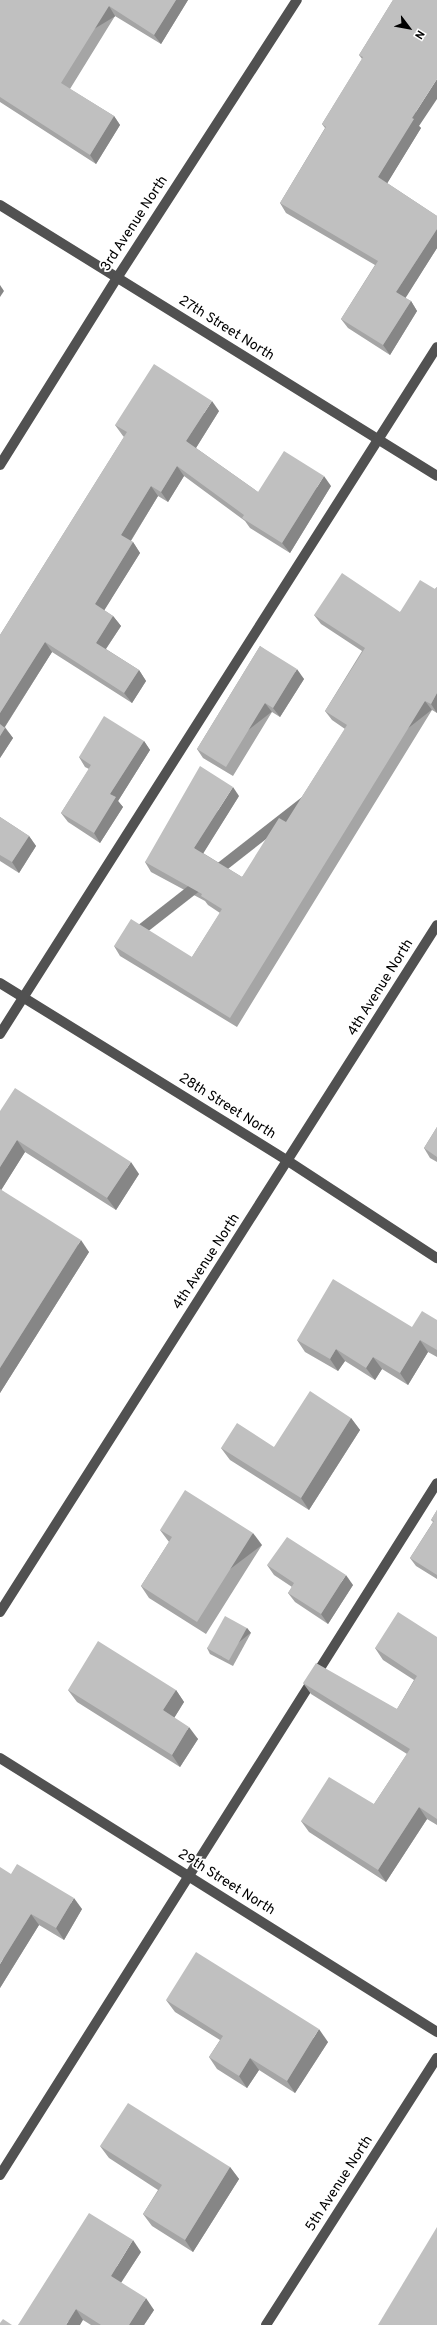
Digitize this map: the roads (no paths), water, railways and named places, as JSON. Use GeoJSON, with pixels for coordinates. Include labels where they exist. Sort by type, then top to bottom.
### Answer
{"type":"FeatureCollection","features":[{"type":"Feature","properties":{"kind":"street","name":"3rd Avenue North"},"geometry":{"type":"LineString","coordinates":[[0,465],[117,278],[297,0]]}},
{"type":"Feature","properties":{"kind":"street","name":"27th Street North"},"geometry":{"type":"LineString","coordinates":[[0,205],[437,476]]}},
{"type":"Feature","properties":{"kind":"street"},"geometry":{"type":"LineString","coordinates":[[0,1034],[377,439],[437,348]]}},
{"type":"Feature","properties":{"kind":"street","name":"4th Avenue North"},"geometry":{"type":"LineString","coordinates":[[0,1612],[437,925]]}},
{"type":"Feature","properties":{"kind":"street","name":"28th Street North"},"geometry":{"type":"LineString","coordinates":[[0,983],[288,1161],[437,1258]]}},
{"type":"Feature","properties":{"kind":"street"},"geometry":{"type":"LineString","coordinates":[[0,2175],[190,1877],[437,1483]]}},
{"type":"Feature","properties":{"kind":"street","name":"29th Street North"},"geometry":{"type":"LineString","coordinates":[[0,1758],[437,2032]]}},
{"type":"Feature","properties":{"kind":"street","name":"5th Avenue North"},"geometry":{"type":"LineString","coordinates":[[266,2325],[437,2058]]}}]}
